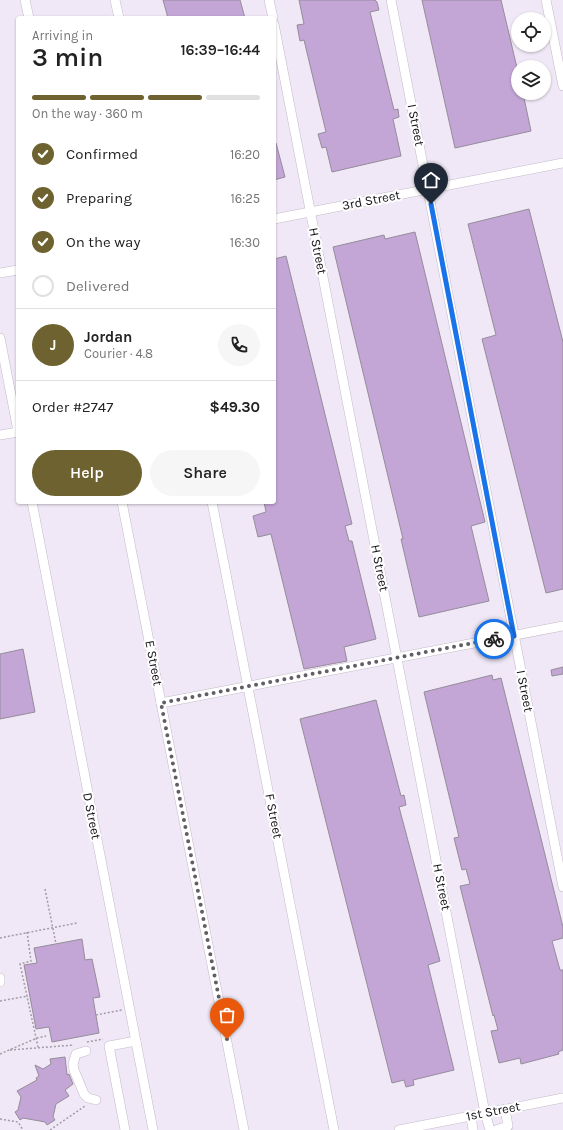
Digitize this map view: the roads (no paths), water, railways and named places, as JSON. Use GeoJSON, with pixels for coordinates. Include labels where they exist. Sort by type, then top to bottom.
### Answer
{"type":"FeatureCollection","features":[{"type":"Feature","properties":{"kind":"street"},"geometry":{"type":"LineString","coordinates":[[25,0],[29,16]]}},
{"type":"Feature","properties":{"kind":"street"},"geometry":{"type":"LineString","coordinates":[[115,0],[119,16]]}},
{"type":"Feature","properties":{"kind":"street"},"geometry":{"type":"LineString","coordinates":[[269,0],[273,16]]}},
{"type":"Feature","properties":{"kind":"street","name":"I Street"},"geometry":{"type":"LineString","coordinates":[[392,0],[563,887]]}},
{"type":"Feature","properties":{"kind":"street"},"geometry":{"type":"LineString","coordinates":[[546,0],[563,86]]}},
{"type":"Feature","properties":{"kind":"street","name":"H Street"},"geometry":{"type":"LineString","coordinates":[[276,34],[485,1113],[490,1130]]}},
{"type":"Feature","properties":{"kind":"street","name":"3rd Street"},"geometry":{"type":"LineString","coordinates":[[276,219],[563,163]]}},
{"type":"Feature","properties":{"kind":"street"},"geometry":{"type":"LineString","coordinates":[[0,273],[16,270]]}},
{"type":"Feature","properties":{"kind":"street"},"geometry":{"type":"LineString","coordinates":[[0,338],[16,421]]}},
{"type":"Feature","properties":{"kind":"street"},"geometry":{"type":"LineString","coordinates":[[0,435],[16,431]]}},
{"type":"Feature","properties":{"kind":"street","name":"D Street"},"geometry":{"type":"LineString","coordinates":[[32,504],[153,1130]]}},
{"type":"Feature","properties":{"kind":"street","name":"E Street"},"geometry":{"type":"LineString","coordinates":[[122,504],[244,1130]]}},
{"type":"Feature","properties":{"kind":"street","name":"F Street"},"geometry":{"type":"LineString","coordinates":[[212,504],[334,1130]]}},
{"type":"Feature","properties":{"kind":"street"},"geometry":{"type":"LineString","coordinates":[[161,703],[563,626]]}},
{"type":"Feature","properties":{"kind":"street"},"geometry":{"type":"LineString","coordinates":[[125,1130],[109,1046],[136,1041]]}},
{"type":"Feature","properties":{"kind":"street"},"geometry":{"type":"LineString","coordinates":[[84,1047],[76,1054],[73,1064],[84,1094],[93,1101]]}},
{"type":"Feature","properties":{"kind":"street","name":"1st Street"},"geometry":{"type":"LineString","coordinates":[[399,1130],[563,1098]]}},
{"type":"Feature","properties":{"kind":"street"},"geometry":{"type":"LineString","coordinates":[[496,1130],[508,1126],[505,1109]]}},
{"type":"Feature","properties":{"kind":"street"},"geometry":{"type":"LineString","coordinates":[[470,1116],[473,1130]]}}]}
